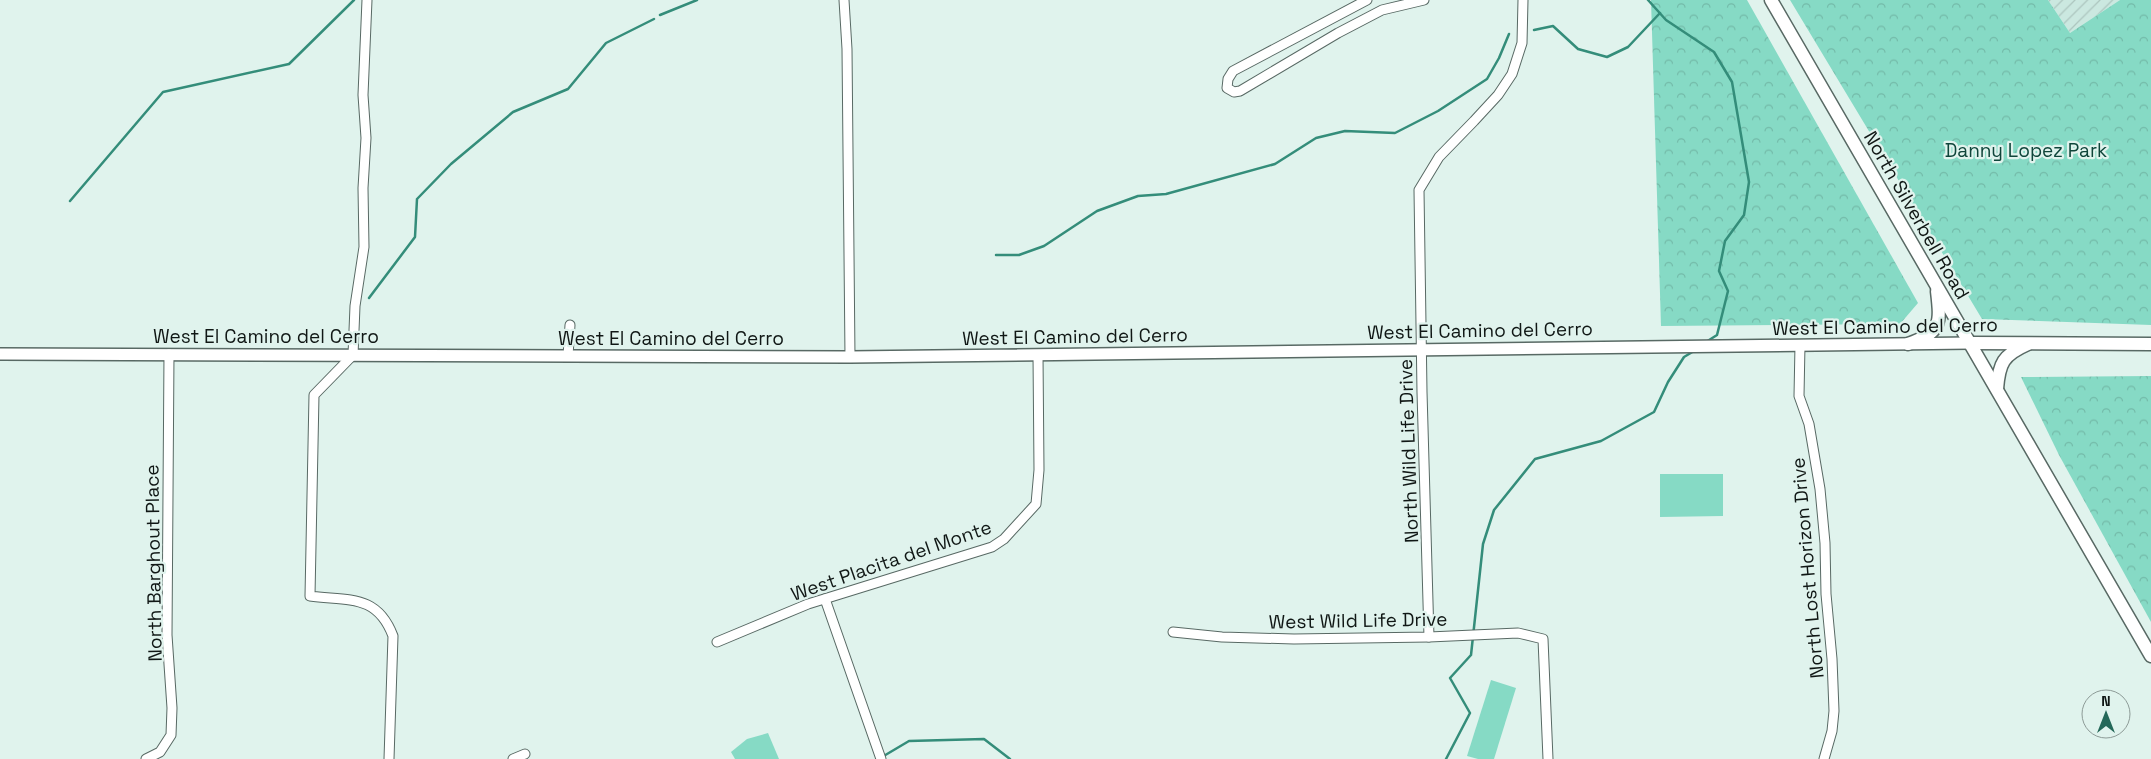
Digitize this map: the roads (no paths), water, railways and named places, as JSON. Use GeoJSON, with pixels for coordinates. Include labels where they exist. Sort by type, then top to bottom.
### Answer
{"type":"FeatureCollection","features":[{"type":"Feature","properties":{"kind":"main road","name":"North Silverbell Road"},"geometry":{"type":"LineString","coordinates":[[1771,0],[2151,656]]}},
{"type":"Feature","properties":{"kind":"main road"},"geometry":{"type":"LineString","coordinates":[[1908,344],[1928,337],[1936,328],[1940,314],[1936,284]]}},
{"type":"Feature","properties":{"kind":"main road","name":"West El Camino del Cerro"},"geometry":{"type":"LineString","coordinates":[[1970,343],[2151,344]]}},
{"type":"Feature","properties":{"kind":"main road"},"geometry":{"type":"LineString","coordinates":[[1997,390],[1998,373],[2004,359],[2012,351],[2030,343]]}},
{"type":"Feature","properties":{"kind":"street"},"geometry":{"type":"LineString","coordinates":[[367,0],[363,95],[366,138],[363,188],[364,247],[355,306],[353,355],[314,395],[310,596],[368,603],[380,612],[388,624],[393,636],[389,759]]}},
{"type":"Feature","properties":{"kind":"street"},"geometry":{"type":"LineString","coordinates":[[844,0],[847,49],[850,358]]}},
{"type":"Feature","properties":{"kind":"street"},"geometry":{"type":"LineString","coordinates":[[1367,0],[1233,71],[1228,79],[1228,88],[1234,92],[1240,91],[1338,33],[1382,10],[1424,0]]}},
{"type":"Feature","properties":{"kind":"street","name":"North Wild Life Drive"},"geometry":{"type":"LineString","coordinates":[[1429,637],[1421,349],[1419,190],[1439,157],[1498,95],[1512,74],[1522,43],[1523,0]]}},
{"type":"Feature","properties":{"kind":"street","name":"West El Camino del Cerro"},"geometry":{"type":"LineString","coordinates":[[568,356],[570,325]]}},
{"type":"Feature","properties":{"kind":"street","name":"West El Camino del Cerro"},"geometry":{"type":"LineString","coordinates":[[0,354],[850,358],[1970,343]]}},
{"type":"Feature","properties":{"kind":"street","name":"North Lost Horizon Drive"},"geometry":{"type":"LineString","coordinates":[[1800,345],[1799,396],[1810,424],[1820,489],[1832,659],[1834,711],[1832,730],[1824,759]]}},
{"type":"Feature","properties":{"kind":"street","name":"North Barghout Place"},"geometry":{"type":"LineString","coordinates":[[146,759],[160,752],[171,734],[172,698],[167,635],[169,354]]}},
{"type":"Feature","properties":{"kind":"street","name":"West Placita del Monte"},"geometry":{"type":"LineString","coordinates":[[717,642],[824,599],[992,546],[1004,539],[1036,504],[1039,470],[1038,355]]}},
{"type":"Feature","properties":{"kind":"street"},"geometry":{"type":"LineString","coordinates":[[824,599],[881,759]]}},
{"type":"Feature","properties":{"kind":"street","name":"West Wild Life Drive"},"geometry":{"type":"LineString","coordinates":[[1173,632],[1222,637],[1294,639],[1429,637],[1518,633],[1543,639],[1548,759]]}},
{"type":"Feature","properties":{"kind":"street"},"geometry":{"type":"LineString","coordinates":[[513,759],[525,754]]}},
{"type":"Feature","properties":{"kind":"waterway"},"geometry":{"type":"LineString","coordinates":[[70,201],[163,92],[289,64],[354,0]]}},
{"type":"Feature","properties":{"kind":"waterway"},"geometry":{"type":"LineString","coordinates":[[660,15],[697,0]]}},
{"type":"Feature","properties":{"kind":"waterway"},"geometry":{"type":"LineString","coordinates":[[1648,0],[1666,20],[1714,52],[1732,82],[1749,182],[1744,215],[1725,241],[1719,271],[1728,291],[1717,335],[1706,342]]}},
{"type":"Feature","properties":{"kind":"waterway"},"geometry":{"type":"LineString","coordinates":[[1534,30],[1553,26],[1578,49],[1607,57],[1628,47],[1660,13]]}},
{"type":"Feature","properties":{"kind":"waterway"},"geometry":{"type":"LineString","coordinates":[[369,298],[415,237],[417,199],[451,164],[513,112],[568,89],[606,43],[654,19]]}},
{"type":"Feature","properties":{"kind":"waterway"},"geometry":{"type":"LineString","coordinates":[[996,255],[1019,255],[1044,246],[1097,211],[1138,196],[1166,194],[1275,164],[1316,138],[1345,131],[1395,133],[1438,111],[1487,79],[1499,58],[1509,34]]}},
{"type":"Feature","properties":{"kind":"waterway"},"geometry":{"type":"LineString","coordinates":[[1446,759],[1470,713],[1450,678],[1471,655],[1483,544],[1494,510],[1535,459],[1601,441],[1654,412],[1668,382],[1684,357],[1694,351]]}},
{"type":"Feature","properties":{"kind":"waterway"},"geometry":{"type":"LineString","coordinates":[[882,757],[909,741],[984,739],[1010,759]]}},
{"type":"Feature","properties":{"kind":"park label","name":"Danny Lopez Park"},"geometry":{"type":"Point","coordinates":[2026,150]}}]}
